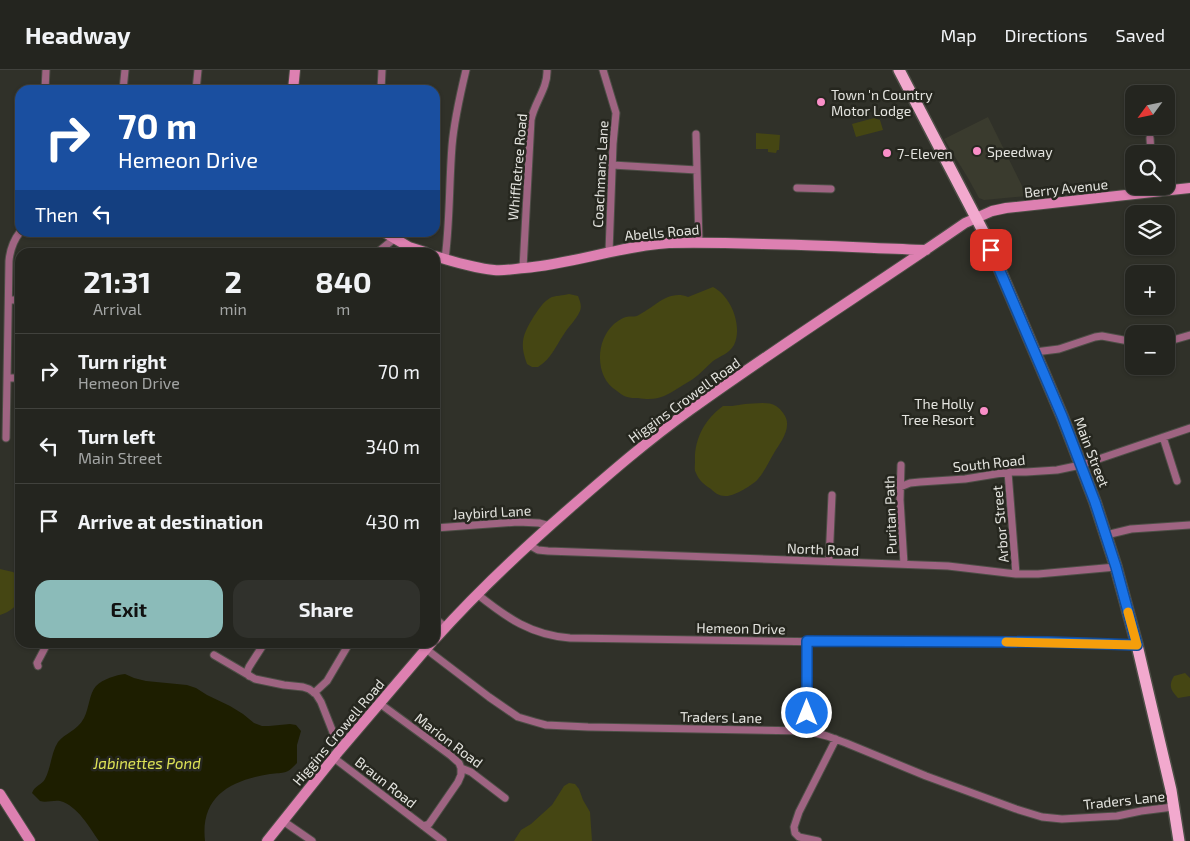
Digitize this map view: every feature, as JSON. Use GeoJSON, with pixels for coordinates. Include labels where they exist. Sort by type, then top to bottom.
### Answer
{"type":"FeatureCollection","features":[{"type":"Feature","properties":{"kind":"main road"},"geometry":{"type":"LineString","coordinates":[[294,85],[295,70]]}},
{"type":"Feature","properties":{"kind":"main road","name":"Main Street"},"geometry":{"type":"LineString","coordinates":[[899,70],[976,217],[1035,352],[1081,465],[1106,534],[1137,645],[1169,785],[1179,841]]}},
{"type":"Feature","properties":{"kind":"main road","name":"Berry Avenue"},"geometry":{"type":"LineString","coordinates":[[1175,188],[1190,188]]}},
{"type":"Feature","properties":{"kind":"main road","name":"Berry Avenue"},"geometry":{"type":"LineString","coordinates":[[976,217],[1006,208],[1125,193]]}},
{"type":"Feature","properties":{"kind":"main road","name":"Higgins Crowell Road"},"geometry":{"type":"LineString","coordinates":[[440,634],[477,594],[550,526],[621,464],[684,414],[771,353],[976,217]]}},
{"type":"Feature","properties":{"kind":"main road"},"geometry":{"type":"LineString","coordinates":[[395,238],[412,248]]}},
{"type":"Feature","properties":{"kind":"main road","name":"Abells Road"},"geometry":{"type":"LineString","coordinates":[[440,257],[494,270],[534,268],[642,246],[699,242],[856,246],[926,250]]}},
{"type":"Feature","properties":{"kind":"main road"},"geometry":{"type":"LineString","coordinates":[[895,249],[897,270]]}},
{"type":"Feature","properties":{"kind":"main road","name":"Higgins Crowell Road"},"geometry":{"type":"LineString","coordinates":[[267,841],[336,754],[427,648]]}},
{"type":"Feature","properties":{"kind":"main road"},"geometry":{"type":"LineString","coordinates":[[0,794],[30,841]]}},
{"type":"Feature","properties":{"kind":"street"},"geometry":{"type":"LineString","coordinates":[[45,85],[46,70]]}},
{"type":"Feature","properties":{"kind":"street"},"geometry":{"type":"LineString","coordinates":[[124,85],[125,70]]}},
{"type":"Feature","properties":{"kind":"street"},"geometry":{"type":"LineString","coordinates":[[196,85],[198,70]]}},
{"type":"Feature","properties":{"kind":"street"},"geometry":{"type":"LineString","coordinates":[[381,85],[382,70]]}},
{"type":"Feature","properties":{"kind":"street"},"geometry":{"type":"LineString","coordinates":[[440,257],[447,242],[452,144],[458,104],[466,70]]}},
{"type":"Feature","properties":{"kind":"street","name":"Whiffletree Road"},"geometry":{"type":"LineString","coordinates":[[523,268],[532,120],[536,104],[544,87],[547,70]]}},
{"type":"Feature","properties":{"kind":"street","name":"Coachmans Lane"},"geometry":{"type":"LineString","coordinates":[[603,70],[616,113],[609,252]]}},
{"type":"Feature","properties":{"kind":"street"},"geometry":{"type":"LineString","coordinates":[[696,134],[699,242]]}},
{"type":"Feature","properties":{"kind":"street"},"geometry":{"type":"LineString","coordinates":[[1150,138],[1150,145]]}},
{"type":"Feature","properties":{"kind":"street"},"geometry":{"type":"LineString","coordinates":[[612,165],[697,170]]}},
{"type":"Feature","properties":{"kind":"street"},"geometry":{"type":"LineString","coordinates":[[797,188],[831,189]]}},
{"type":"Feature","properties":{"kind":"street"},"geometry":{"type":"LineString","coordinates":[[6,438],[10,252],[16,237]]}},
{"type":"Feature","properties":{"kind":"street"},"geometry":{"type":"LineString","coordinates":[[383,248],[395,238]]}},
{"type":"Feature","properties":{"kind":"street"},"geometry":{"type":"LineString","coordinates":[[9,300],[15,300]]}},
{"type":"Feature","properties":{"kind":"street"},"geometry":{"type":"LineString","coordinates":[[1175,339],[1190,335]]}},
{"type":"Feature","properties":{"kind":"street"},"geometry":{"type":"LineString","coordinates":[[1035,352],[1059,349],[1102,336],[1125,340]]}},
{"type":"Feature","properties":{"kind":"street"},"geometry":{"type":"LineString","coordinates":[[8,378],[15,378]]}},
{"type":"Feature","properties":{"kind":"street","name":"South Road"},"geometry":{"type":"LineString","coordinates":[[900,487],[910,483],[965,479],[1008,472],[1057,470],[1081,465],[1190,428]]}},
{"type":"Feature","properties":{"kind":"street"},"geometry":{"type":"LineString","coordinates":[[1163,437],[1178,480]]}},
{"type":"Feature","properties":{"kind":"street","name":"Puritan Path"},"geometry":{"type":"LineString","coordinates":[[901,465],[900,487],[904,564]]}},
{"type":"Feature","properties":{"kind":"street","name":"Arbor Street"},"geometry":{"type":"LineString","coordinates":[[1008,472],[1016,574]]}},
{"type":"Feature","properties":{"kind":"street"},"geometry":{"type":"LineString","coordinates":[[829,561],[832,495]]}},
{"type":"Feature","properties":{"kind":"street","name":"Jaybird Lane"},"geometry":{"type":"LineString","coordinates":[[440,528],[518,522],[539,522],[550,526]]}},
{"type":"Feature","properties":{"kind":"street"},"geometry":{"type":"LineString","coordinates":[[1106,534],[1131,529],[1190,525]]}},
{"type":"Feature","properties":{"kind":"street","name":"North Road"},"geometry":{"type":"LineString","coordinates":[[529,545],[538,550],[548,551],[904,564],[967,568],[1016,574],[1038,574],[1116,567]]}},
{"type":"Feature","properties":{"kind":"street","name":"Hemeon Drive"},"geometry":{"type":"LineString","coordinates":[[477,594],[494,608],[517,622],[554,637],[582,639],[1048,642],[1137,645]]}},
{"type":"Feature","properties":{"kind":"street"},"geometry":{"type":"LineString","coordinates":[[440,623],[446,627]]}},
{"type":"Feature","properties":{"kind":"street"},"geometry":{"type":"LineString","coordinates":[[807,641],[807,731]]}},
{"type":"Feature","properties":{"kind":"street"},"geometry":{"type":"LineString","coordinates":[[38,666],[37,663],[45,648]]}},
{"type":"Feature","properties":{"kind":"street"},"geometry":{"type":"LineString","coordinates":[[249,676],[247,672],[249,666],[261,648]]}},
{"type":"Feature","properties":{"kind":"street"},"geometry":{"type":"LineString","coordinates":[[314,693],[327,680],[346,648]]}},
{"type":"Feature","properties":{"kind":"street","name":"Traders Lane"},"geometry":{"type":"LineString","coordinates":[[431,648],[502,706],[518,716],[534,722],[588,727],[807,731],[836,739],[926,776],[1042,817],[1062,819],[1118,816],[1173,807]]}},
{"type":"Feature","properties":{"kind":"street"},"geometry":{"type":"LineString","coordinates":[[214,655],[255,679],[303,687],[314,693],[321,702],[336,740],[336,754]]}},
{"type":"Feature","properties":{"kind":"street","name":"Marion Road"},"geometry":{"type":"LineString","coordinates":[[379,703],[460,763],[461,768],[471,772],[505,798]]}},
{"type":"Feature","properties":{"kind":"street"},"geometry":{"type":"LineString","coordinates":[[818,841],[799,837],[795,833],[794,827],[799,812],[836,739]]}},
{"type":"Feature","properties":{"kind":"street","name":"Braun Road"},"geometry":{"type":"LineString","coordinates":[[336,754],[443,841]]}},
{"type":"Feature","properties":{"kind":"street","name":"Braun Road"},"geometry":{"type":"LineString","coordinates":[[423,826],[429,824],[458,782],[461,768]]}},
{"type":"Feature","properties":{"kind":"street"},"geometry":{"type":"LineString","coordinates":[[283,821],[312,841]]}},
{"type":"Feature","properties":{"kind":"shaded area"},"geometry":{"type":"Polygon","coordinates":[[[988,117],[1027,196],[984,200],[979,198],[944,139],[988,117]]]}},
{"type":"Feature","properties":{"kind":"shaded area"},"geometry":{"type":"Polygon","coordinates":[[[874,118],[880,120],[883,130],[856,137],[852,124],[874,118]]]}},
{"type":"Feature","properties":{"kind":"shaded area"},"geometry":{"type":"Polygon","coordinates":[[[756,133],[780,135],[779,150],[776,153],[768,152],[768,149],[756,149],[756,133]]]}},
{"type":"Feature","properties":{"kind":"shaded area"},"geometry":{"type":"Polygon","coordinates":[[[713,287],[725,297],[734,312],[737,329],[734,345],[730,351],[713,361],[691,380],[660,397],[650,399],[628,397],[610,385],[601,369],[600,360],[603,341],[613,325],[624,318],[643,313],[668,297],[681,295],[688,297],[713,287]]]}},
{"type":"Feature","properties":{"kind":"shaded area"},"geometry":{"type":"Polygon","coordinates":[[[569,294],[578,296],[581,307],[580,311],[547,360],[538,367],[532,367],[527,364],[523,350],[523,339],[527,328],[539,308],[550,298],[569,294]]]}},
{"type":"Feature","properties":{"kind":"shaded area"},"geometry":{"type":"Polygon","coordinates":[[[765,403],[776,406],[786,417],[786,432],[758,479],[738,493],[729,496],[721,495],[700,481],[695,472],[696,445],[706,423],[717,411],[723,406],[765,403]]]}},
{"type":"Feature","properties":{"kind":"shaded area"},"geometry":{"type":"Polygon","coordinates":[[[0,569],[15,573],[15,606],[0,615],[0,569]]]}},
{"type":"Feature","properties":{"kind":"shaded area"},"geometry":{"type":"Polygon","coordinates":[[[1185,673],[1190,678],[1190,696],[1178,698],[1172,690],[1171,683],[1174,676],[1185,673]]]}},
{"type":"Feature","properties":{"kind":"shaded area"},"geometry":{"type":"Polygon","coordinates":[[[569,783],[575,784],[579,789],[590,812],[592,841],[514,841],[521,830],[531,824],[552,805],[564,786],[569,783]]]}},
{"type":"Feature","properties":{"kind":"water","name":"Jabinettes Pond"},"geometry":{"type":"Polygon","coordinates":[[[125,674],[146,681],[187,685],[196,688],[262,726],[296,725],[301,731],[297,745],[297,763],[285,772],[243,781],[221,793],[213,802],[208,812],[205,825],[205,841],[99,841],[78,812],[72,807],[60,801],[40,801],[32,793],[45,779],[58,742],[78,726],[84,718],[96,686],[102,681],[125,674]]]}},
{"type":"Feature","properties":{"kind":"slow traffic"},"geometry":{"type":"LineString","coordinates":[[1006,642],[1137,645],[1128,612]]}},
{"type":"Feature","properties":{"kind":"place","name":"Town 'n Country Motor Lodge"},"geometry":{"type":"Point","coordinates":[821,102]}},
{"type":"Feature","properties":{"kind":"place","name":"Speedway"},"geometry":{"type":"Point","coordinates":[977,151]}},
{"type":"Feature","properties":{"kind":"place","name":"7-Eleven"},"geometry":{"type":"Point","coordinates":[887,153]}},
{"type":"Feature","properties":{"kind":"place","name":"The Holly Tree Resort"},"geometry":{"type":"Point","coordinates":[984,411]}},
{"type":"Feature","properties":{"kind":"route"},"geometry":{"type":"LineString","coordinates":[[807,713],[807,641],[1048,642],[1137,645],[1116,567],[1095,502],[1062,416],[991,250]]}}]}
